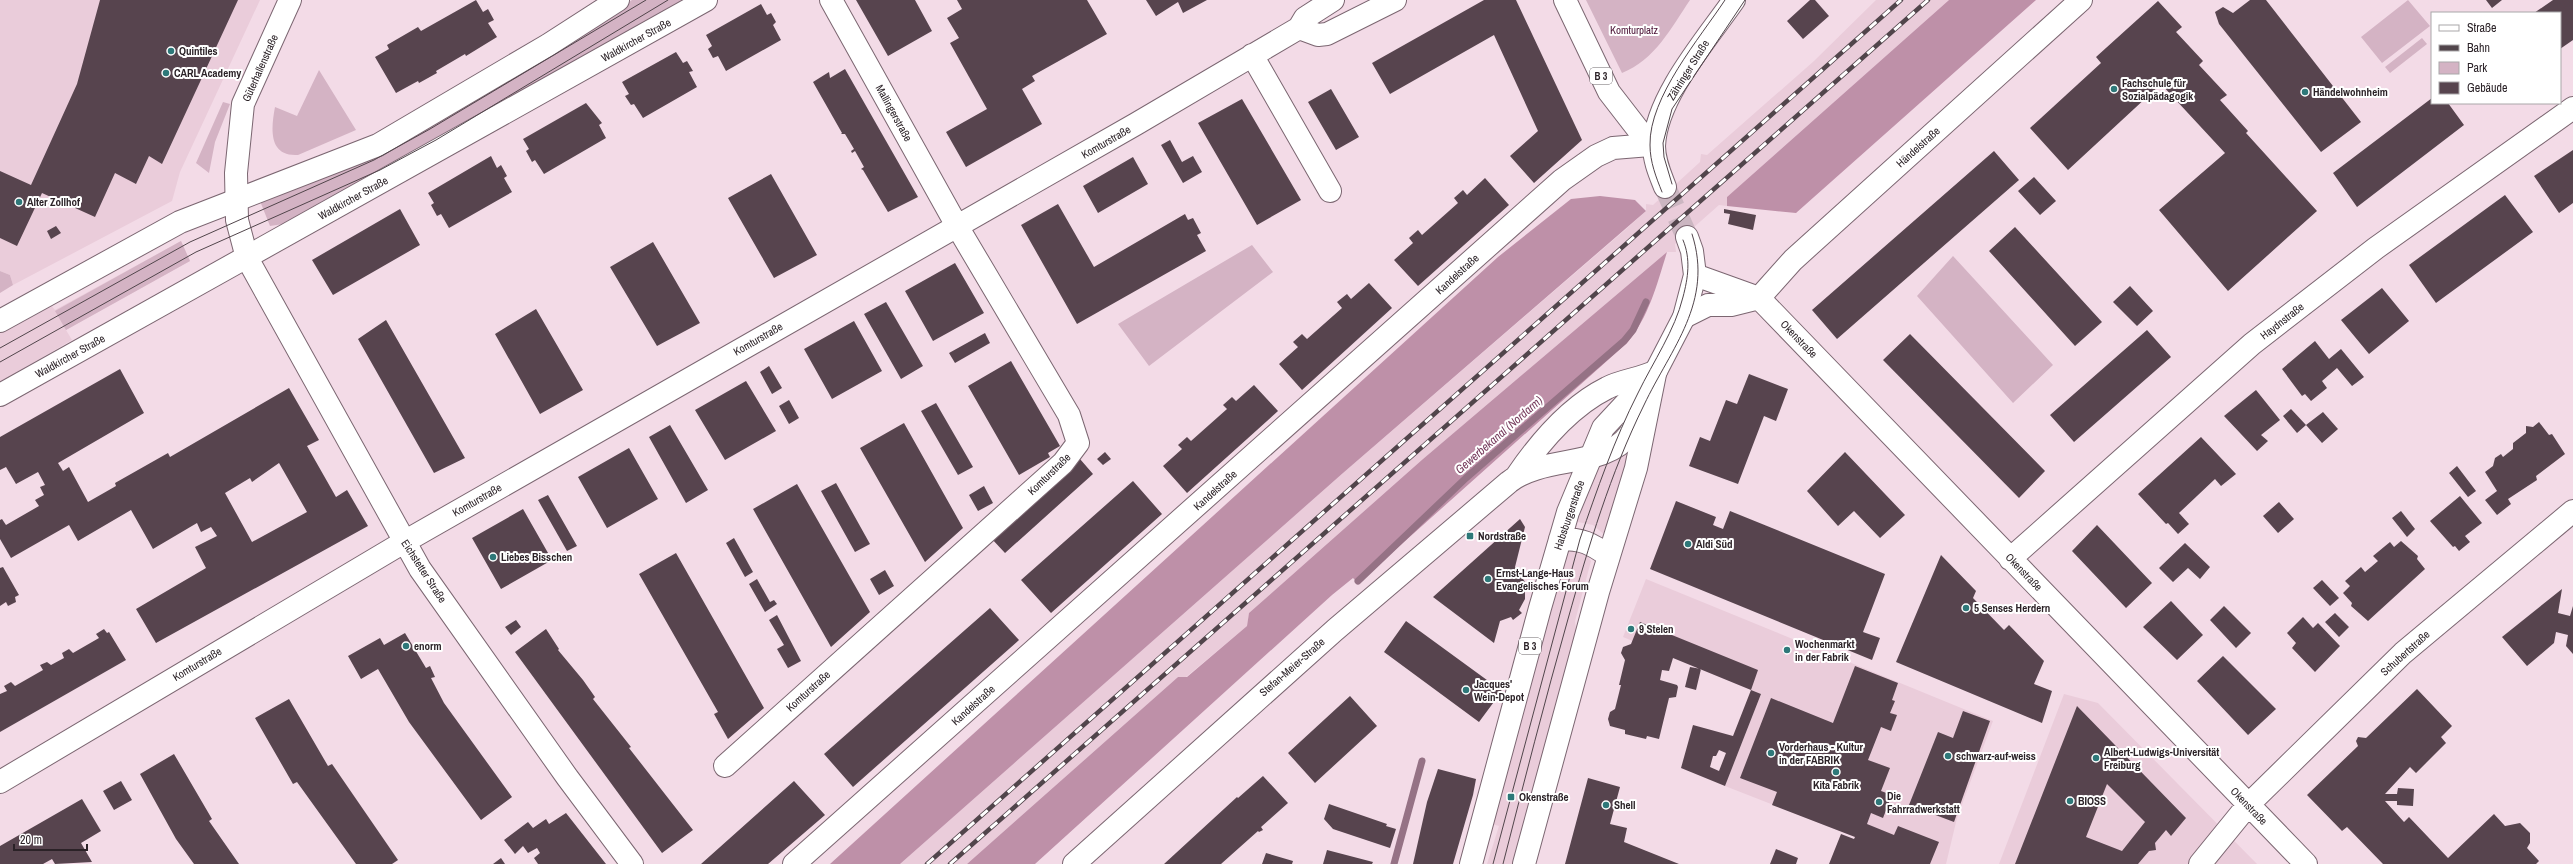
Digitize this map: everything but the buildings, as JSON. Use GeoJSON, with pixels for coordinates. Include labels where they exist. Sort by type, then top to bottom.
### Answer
{"type":"FeatureCollection","features":[{"type":"Feature","properties":{"kind":"street","name":"Güterhallenstraße"},"geometry":{"type":"LineString","coordinates":[[247,258],[239,232],[238,201],[237,148],[243,104],[290,0]]}},
{"type":"Feature","properties":{"kind":"street"},"geometry":{"type":"LineString","coordinates":[[0,321],[180,222],[238,201],[378,145],[548,45],[618,0]]}},
{"type":"Feature","properties":{"kind":"street","name":"Waldkircher Straße"},"geometry":{"type":"LineString","coordinates":[[0,395],[706,0]]}},
{"type":"Feature","properties":{"kind":"street","name":"Mallingerstraße"},"geometry":{"type":"LineString","coordinates":[[831,0],[958,226]]}},
{"type":"Feature","properties":{"kind":"street","name":"Komturstraße"},"geometry":{"type":"LineString","coordinates":[[0,782],[404,542],[958,226],[1299,28],[1305,18],[1333,0]]}},
{"type":"Feature","properties":{"kind":"street"},"geometry":{"type":"LineString","coordinates":[[1299,28],[1318,35],[1327,34],[1395,0]]}},
{"type":"Feature","properties":{"kind":"street","name":"B 3"},"geometry":{"type":"LineString","coordinates":[[1565,0],[1609,92],[1652,145],[1665,187]]}},
{"type":"Feature","properties":{"kind":"street","name":"Zähringer Straße"},"geometry":{"type":"LineString","coordinates":[[1652,145],[1663,112],[1674,89],[1734,0]]}},
{"type":"Feature","properties":{"kind":"street","name":"Händelstraße"},"geometry":{"type":"LineString","coordinates":[[1759,298],[1793,260],[2081,0]]}},
{"type":"Feature","properties":{"kind":"street"},"geometry":{"type":"LineString","coordinates":[[1252,55],[1330,191]]}},
{"type":"Feature","properties":{"kind":"street","name":"Haydnstraße"},"geometry":{"type":"LineString","coordinates":[[2010,559],[2252,344],[2376,248],[2573,108]]}},
{"type":"Feature","properties":{"kind":"street","name":"Kandelstraße"},"geometry":{"type":"LineString","coordinates":[[794,864],[1562,180],[1596,156],[1613,148],[1652,145]]}},
{"type":"Feature","properties":{"kind":"street","name":"Komturstraße"},"geometry":{"type":"LineString","coordinates":[[725,766],[1063,463],[1078,443],[1069,415],[958,226]]}},
{"type":"Feature","properties":{"kind":"street","name":"Habsburgerstraße"},"geometry":{"type":"LineString","coordinates":[[1524,864],[1609,556],[1636,468],[1654,380],[1684,317],[1695,275],[1692,251],[1687,237]]}},
{"type":"Feature","properties":{"kind":"street","name":"Eichstetter Straße"},"geometry":{"type":"LineString","coordinates":[[247,258],[420,569],[567,777],[632,864]]}},
{"type":"Feature","properties":{"kind":"street","name":"Okenstraße"},"geometry":{"type":"LineString","coordinates":[[1695,275],[1759,298],[2306,864]]}},
{"type":"Feature","properties":{"kind":"street"},"geometry":{"type":"LineString","coordinates":[[1684,317],[1708,305],[1732,305],[1759,298]]}},
{"type":"Feature","properties":{"kind":"street","name":"Habsburgerstraße"},"geometry":{"type":"LineString","coordinates":[[1471,864],[1560,539],[1590,458],[1604,428],[1654,380]]}},
{"type":"Feature","properties":{"kind":"street","name":"Stefan-Meier-Straße"},"geometry":{"type":"LineString","coordinates":[[1074,864],[1335,630],[1516,477],[1536,447],[1577,409],[1608,388],[1654,380]]}},
{"type":"Feature","properties":{"kind":"street","name":"Stefan-Meier-Straße"},"geometry":{"type":"LineString","coordinates":[[1516,477],[1550,463],[1590,458]]}},
{"type":"Feature","properties":{"kind":"street","name":"Schubertstraße"},"geometry":{"type":"LineString","coordinates":[[2200,864],[2248,805],[2403,653],[2570,520]]}},
{"type":"Feature","properties":{"kind":"street"},"geometry":{"type":"LineString","coordinates":[[1560,539],[1580,540],[1590,543],[1609,556]]}},
{"type":"Feature","properties":{"kind":"shaded area"},"geometry":{"type":"Polygon","coordinates":[[[0,0],[260,0],[180,172],[172,201],[13,285],[10,275],[0,271],[0,0]]]}},
{"type":"Feature","properties":{"kind":"shaded area"},"geometry":{"type":"Polygon","coordinates":[[[1876,0],[1949,0],[1727,197],[1727,206],[1719,205],[1675,244],[1676,252],[1667,252],[1423,459],[1249,613],[1247,626],[1186,677],[1178,677],[967,864],[900,864],[1343,473],[1625,230],[1646,211],[1646,204],[1653,205],[1700,162],[1701,154],[1707,155],[1814,61],[1876,0]]]}},
{"type":"Feature","properties":{"kind":"shaded area"},"geometry":{"type":"Polygon","coordinates":[[[1949,0],[2036,0],[1796,213],[1727,206],[1727,197],[1949,0]]]}},
{"type":"Feature","properties":{"kind":"shaded area"},"geometry":{"type":"Polygon","coordinates":[[[1600,196],[1635,200],[1646,211],[1343,473],[900,864],[830,864],[1498,257],[1571,199],[1600,196]]]}},
{"type":"Feature","properties":{"kind":"shaded area"},"geometry":{"type":"Polygon","coordinates":[[[181,241],[190,261],[66,330],[72,340],[0,382],[0,328],[51,305],[55,310],[181,241]]]}},
{"type":"Feature","properties":{"kind":"shaded area"},"geometry":{"type":"Polygon","coordinates":[[[1667,252],[1652,300],[1635,333],[1627,343],[1358,583],[1353,578],[1332,595],[1035,864],[967,864],[1178,677],[1187,677],[1247,626],[1249,613],[1423,459],[1667,252]]]}},
{"type":"Feature","properties":{"kind":"shaded area"},"geometry":{"type":"Polygon","coordinates":[[[1635,447],[1606,536],[1593,525],[1573,521],[1593,467],[1613,462],[1635,447]]]}},
{"type":"Feature","properties":{"kind":"shaded area"},"geometry":{"type":"Polygon","coordinates":[[[1569,550],[1586,554],[1591,561],[1575,621],[1577,637],[1516,864],[1487,864],[1499,826],[1492,824],[1560,558],[1569,550]]]}},
{"type":"Feature","properties":{"kind":"shaded area"},"geometry":{"type":"Polygon","coordinates":[[[1646,579],[1993,721],[1957,818],[1946,864],[1924,864],[1725,786],[1761,694],[1623,637],[1646,579]]]}},
{"type":"Feature","properties":{"kind":"shaded area","name":"Albert-Ludwigs-Universität Freiburg"},"geometry":{"type":"Polygon","coordinates":[[[2064,694],[2098,703],[2257,864],[1999,864],[2064,694]]]}},
{"type":"Feature","properties":{"kind":"green space"},"geometry":{"type":"Polygon","coordinates":[[[632,0],[693,0],[290,223],[270,226],[260,201],[610,15],[632,0]]]}},
{"type":"Feature","properties":{"kind":"green space","name":"Komturplatz"},"geometry":{"type":"Polygon","coordinates":[[[1586,0],[1690,0],[1669,32],[1653,52],[1634,67],[1622,73],[1586,0]]]}},
{"type":"Feature","properties":{"kind":"green space"},"geometry":{"type":"Polygon","coordinates":[[[2408,0],[2430,26],[2382,63],[2361,37],[2408,0]]]}},
{"type":"Feature","properties":{"kind":"green space"},"geometry":{"type":"Polygon","coordinates":[[[2422,38],[2427,44],[2390,73],[2385,67],[2422,38]]]}},
{"type":"Feature","properties":{"kind":"green space"},"geometry":{"type":"Polygon","coordinates":[[[319,70],[356,130],[298,155],[288,154],[281,151],[276,146],[274,140],[273,124],[275,107],[297,116],[319,70]]]}},
{"type":"Feature","properties":{"kind":"green space"},"geometry":{"type":"Polygon","coordinates":[[[223,102],[230,104],[215,142],[209,173],[196,163],[223,102]]]}},
{"type":"Feature","properties":{"kind":"green space"},"geometry":{"type":"Polygon","coordinates":[[[181,241],[190,261],[66,330],[55,311],[181,241]]]}},
{"type":"Feature","properties":{"kind":"green space"},"geometry":{"type":"Polygon","coordinates":[[[1252,245],[1273,272],[1149,366],[1118,324],[1252,245]]]}},
{"type":"Feature","properties":{"kind":"green space"},"geometry":{"type":"Polygon","coordinates":[[[1953,256],[2053,365],[2013,403],[1917,296],[1953,256]]]}},
{"type":"Feature","properties":{"kind":"green space"},"geometry":{"type":"Polygon","coordinates":[[[0,271],[10,275],[13,285],[0,293],[0,271]]]}},
{"type":"Feature","properties":{"kind":"waterway","name":"Gewerbekanal (Nordarm)"},"geometry":{"type":"LineString","coordinates":[[1358,581],[1466,478],[1624,341],[1633,330],[1646,302]]}},
{"type":"Feature","properties":{"kind":"waterway","name":"Gewerbekanal (Nordarm)"},"geometry":{"type":"LineString","coordinates":[[1394,864],[1422,761]]}},
{"type":"Feature","properties":{"kind":"tunnel"},"geometry":{"type":"LineString","coordinates":[[1665,187],[1687,237]]}},
{"type":"Feature","properties":{"kind":"tram line"},"geometry":{"type":"LineString","coordinates":[[0,348],[190,242],[374,160],[430,129],[646,0]]}},
{"type":"Feature","properties":{"kind":"tram line"},"geometry":{"type":"LineString","coordinates":[[0,362],[196,252],[380,170],[436,140],[668,0]]}},
{"type":"Feature","properties":{"kind":"tram line"},"geometry":{"type":"LineString","coordinates":[[1662,192],[1654,169],[1650,151],[1652,127],[1658,107],[1678,69],[1725,0]]}},
{"type":"Feature","properties":{"kind":"tram line"},"geometry":{"type":"LineString","coordinates":[[1672,184],[1664,157],[1663,143],[1672,109],[1745,0]]}},
{"type":"Feature","properties":{"kind":"tram line"},"geometry":{"type":"LineString","coordinates":[[1503,864],[1559,649],[1601,510],[1632,431],[1644,405],[1677,344],[1694,303],[1698,281],[1697,259],[1692,234]]}},
{"type":"Feature","properties":{"kind":"tram line"},"geometry":{"type":"LineString","coordinates":[[1493,864],[1580,539],[1606,465],[1621,429],[1675,322],[1685,290],[1688,261],[1686,247],[1683,240]]}},
{"type":"Feature","properties":{"kind":"railway"},"geometry":{"type":"LineString","coordinates":[[927,864],[1901,0]]}},
{"type":"Feature","properties":{"kind":"railway"},"geometry":{"type":"LineString","coordinates":[[950,864],[1928,0]]}},
{"type":"Feature","properties":{"kind":"place","name":"Quintiles"},"geometry":{"type":"Point","coordinates":[171,51]}},
{"type":"Feature","properties":{"kind":"place","name":"CARL Academy"},"geometry":{"type":"Point","coordinates":[166,73]}},
{"type":"Feature","properties":{"kind":"place","name":"Fachschule für Sozialpädagogik"},"geometry":{"type":"Point","coordinates":[2114,89]}},
{"type":"Feature","properties":{"kind":"place","name":"Händelwohnheim"},"geometry":{"type":"Point","coordinates":[2305,92]}},
{"type":"Feature","properties":{"kind":"place","name":"Alter Zollhof"},"geometry":{"type":"Point","coordinates":[19,202]}},
{"type":"Feature","properties":{"kind":"place","name":"Nordstraße"},"geometry":{"type":"Point","coordinates":[1470,536]}},
{"type":"Feature","properties":{"kind":"place","name":"Aldi Süd"},"geometry":{"type":"Point","coordinates":[1688,544]}},
{"type":"Feature","properties":{"kind":"place","name":"Liebes Bisschen"},"geometry":{"type":"Point","coordinates":[493,557]}},
{"type":"Feature","properties":{"kind":"place","name":"Ernst-Lange-Haus Evangelisches Forum"},"geometry":{"type":"Point","coordinates":[1488,579]}},
{"type":"Feature","properties":{"kind":"place","name":"5 Senses Herdern"},"geometry":{"type":"Point","coordinates":[1966,608]}},
{"type":"Feature","properties":{"kind":"place","name":"9 Stelen"},"geometry":{"type":"Point","coordinates":[1631,629]}},
{"type":"Feature","properties":{"kind":"place","name":"enorm"},"geometry":{"type":"Point","coordinates":[406,646]}},
{"type":"Feature","properties":{"kind":"place","name":"Wochenmarkt in der Fabrik"},"geometry":{"type":"Point","coordinates":[1787,650]}},
{"type":"Feature","properties":{"kind":"place","name":"Jacques' Wein-Depot"},"geometry":{"type":"Point","coordinates":[1466,690]}},
{"type":"Feature","properties":{"kind":"place","name":"Vorderhaus - Kultur in der FABRIK"},"geometry":{"type":"Point","coordinates":[1771,753]}},
{"type":"Feature","properties":{"kind":"place","name":"schwarz-auf-weiss"},"geometry":{"type":"Point","coordinates":[1948,756]}},
{"type":"Feature","properties":{"kind":"place","name":"Albert-Ludwigs-Universität Freiburg"},"geometry":{"type":"Point","coordinates":[2096,758]}},
{"type":"Feature","properties":{"kind":"place","name":"Kita Fabrik"},"geometry":{"type":"Point","coordinates":[1836,772]}},
{"type":"Feature","properties":{"kind":"place","name":"Okenstraße"},"geometry":{"type":"Point","coordinates":[1511,797]}},
{"type":"Feature","properties":{"kind":"place","name":"BIOSS"},"geometry":{"type":"Point","coordinates":[2070,801]}},
{"type":"Feature","properties":{"kind":"place","name":"Die Fahrradwerkstatt"},"geometry":{"type":"Point","coordinates":[1879,802]}},
{"type":"Feature","properties":{"kind":"place","name":"Shell"},"geometry":{"type":"Point","coordinates":[1606,805]}}]}
